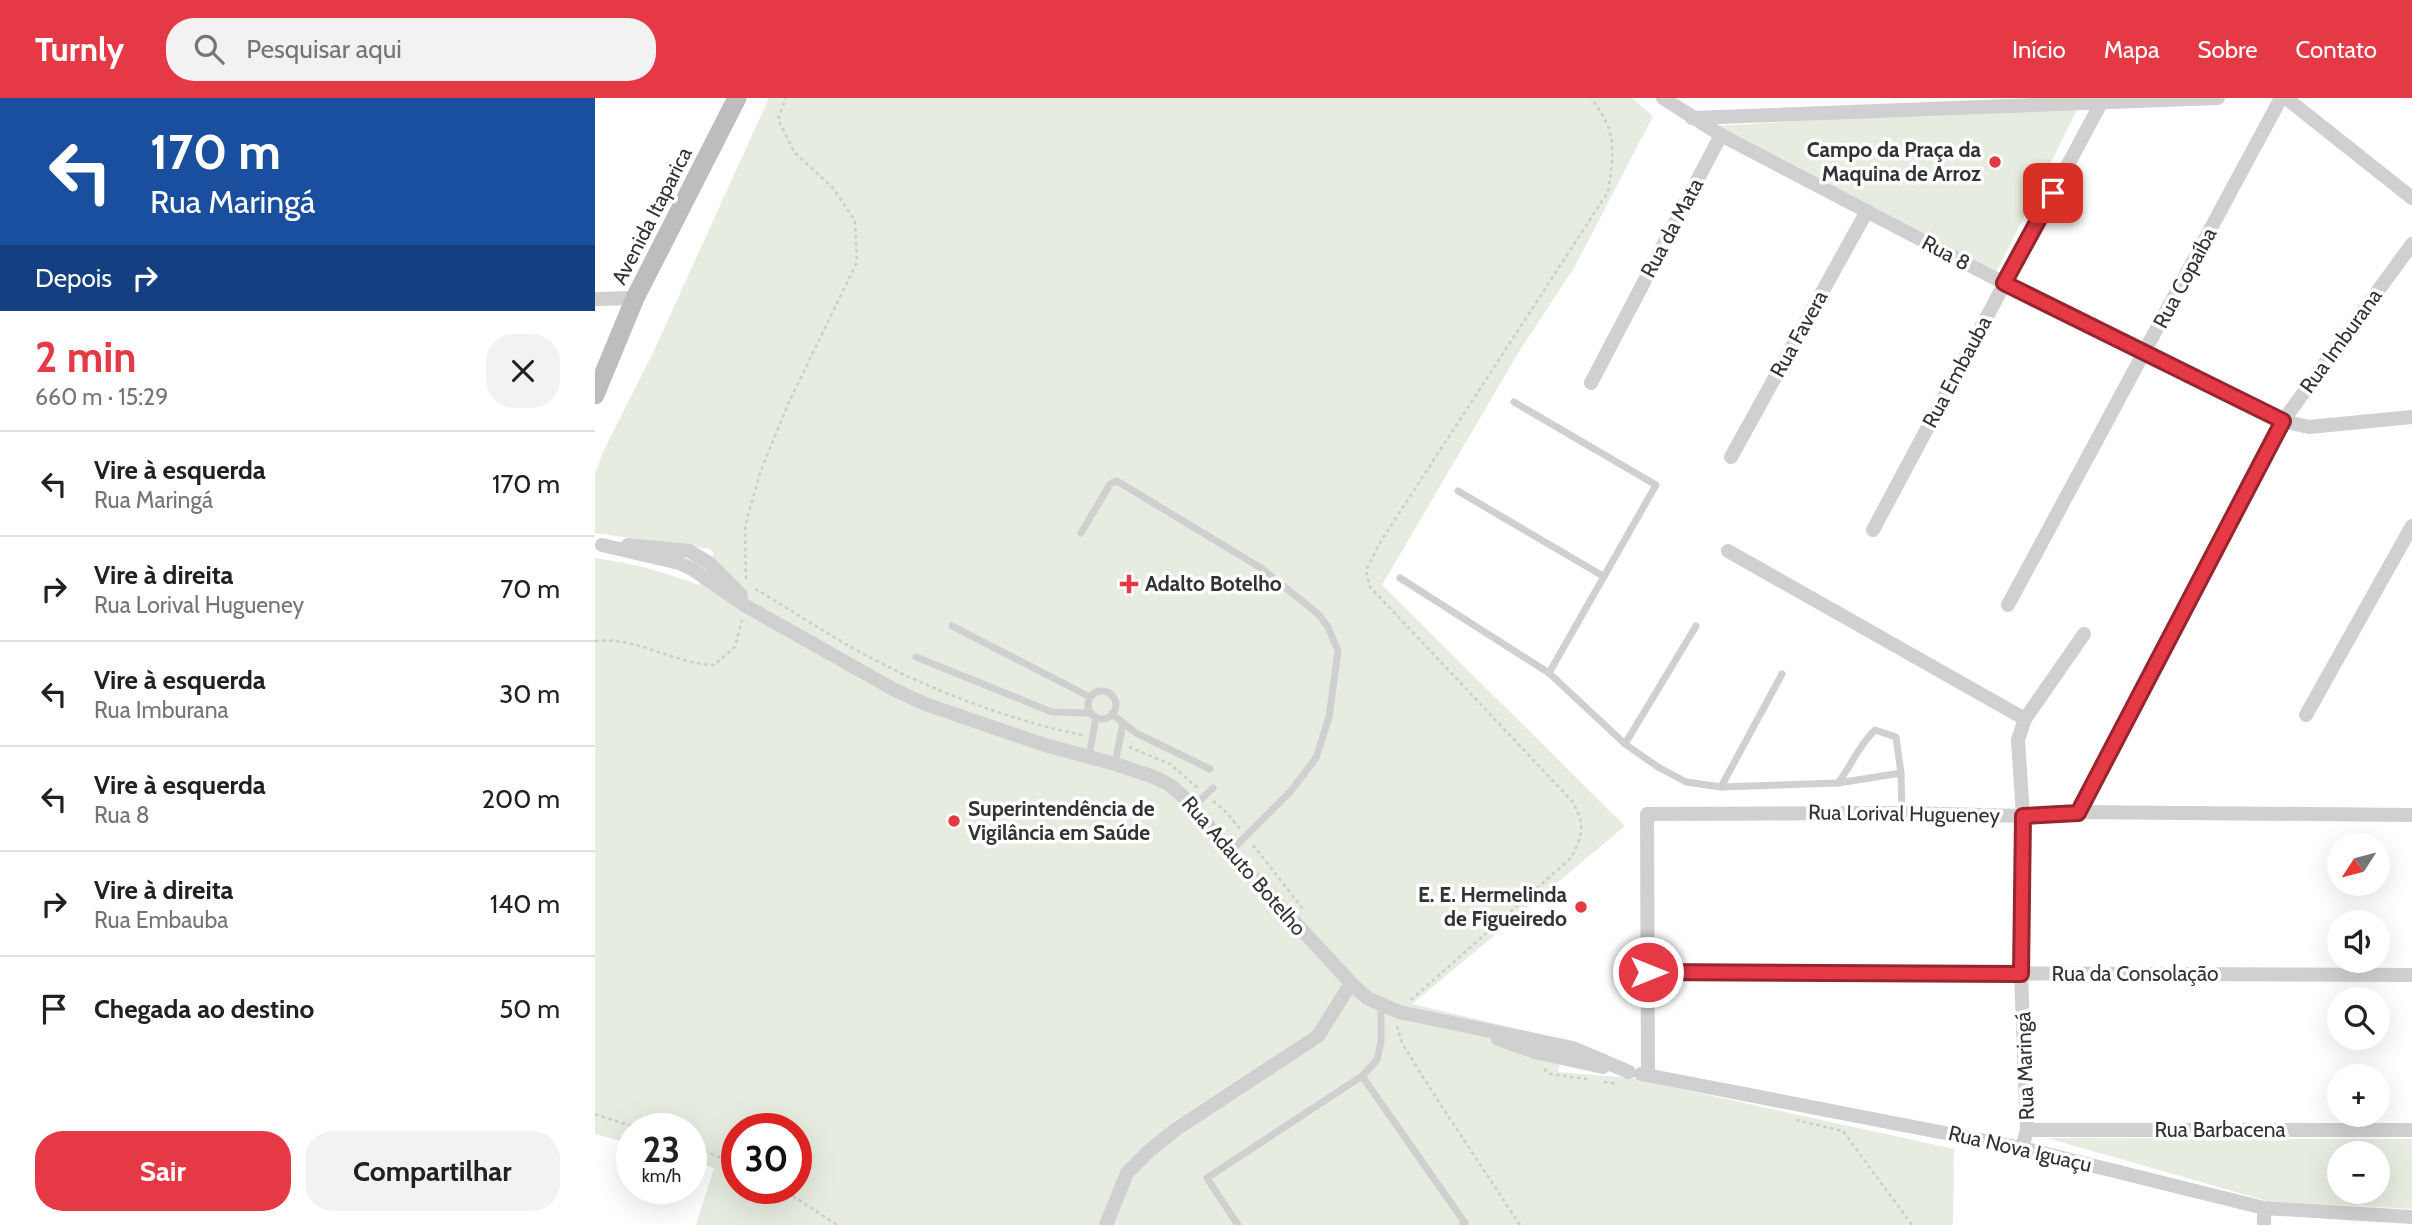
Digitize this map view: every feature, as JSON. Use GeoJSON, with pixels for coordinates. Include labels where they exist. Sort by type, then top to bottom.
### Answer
{"type":"FeatureCollection","features":[{"type":"Feature","properties":{"kind":"street","name":"Avenida Itaparica"},"geometry":{"type":"LineString","coordinates":[[595,395],[635,298],[737,98]]}},
{"type":"Feature","properties":{"kind":"street"},"geometry":{"type":"LineString","coordinates":[[1663,98],[1721,135]]}},
{"type":"Feature","properties":{"kind":"street"},"geometry":{"type":"LineString","coordinates":[[1692,118],[2218,98]]}},
{"type":"Feature","properties":{"kind":"street"},"geometry":{"type":"LineString","coordinates":[[2284,98],[2412,198]]}},
{"type":"Feature","properties":{"kind":"street","name":"Rua Copaíba"},"geometry":{"type":"LineString","coordinates":[[2008,604],[2284,98]]}},
{"type":"Feature","properties":{"kind":"street","name":"Rua Embauba"},"geometry":{"type":"LineString","coordinates":[[1873,530],[2101,103]]}},
{"type":"Feature","properties":{"kind":"street","name":"Rua 8"},"geometry":{"type":"LineString","coordinates":[[1721,135],[2144,355],[2283,421],[2309,426],[2412,417]]}},
{"type":"Feature","properties":{"kind":"street","name":"Rua da Mata"},"geometry":{"type":"LineString","coordinates":[[1591,383],[1721,135]]}},
{"type":"Feature","properties":{"kind":"street","name":"Rua Favera"},"geometry":{"type":"LineString","coordinates":[[1731,457],[1867,211]]}},
{"type":"Feature","properties":{"kind":"street","name":"Rua Imburana"},"geometry":{"type":"LineString","coordinates":[[2078,813],[2283,421],[2412,244]]}},
{"type":"Feature","properties":{"kind":"street"},"geometry":{"type":"LineString","coordinates":[[595,299],[635,298]]}},
{"type":"Feature","properties":{"kind":"street"},"geometry":{"type":"LineString","coordinates":[[2306,715],[2412,526]]}},
{"type":"Feature","properties":{"kind":"street","name":"Rua Adauto Botelho"},"geometry":{"type":"LineString","coordinates":[[599,545],[689,551],[709,563],[747,603],[769,618],[893,689],[925,704],[1020,737],[1115,764],[1170,785],[1193,807],[1230,852],[1351,984],[1367,998],[1399,1012]]}},
{"type":"Feature","properties":{"kind":"street"},"geometry":{"type":"LineString","coordinates":[[1728,551],[2025,719],[2084,634]]}},
{"type":"Feature","properties":{"kind":"street","name":"Rua Maringá"},"geometry":{"type":"LineString","coordinates":[[2022,1148],[2027,1130],[2021,974],[2023,816],[2018,740],[2025,719]]}},
{"type":"Feature","properties":{"kind":"street","name":"Rua Lorival Hugueney"},"geometry":{"type":"LineString","coordinates":[[1648,972],[1647,814],[2412,815]]}},
{"type":"Feature","properties":{"kind":"street"},"geometry":{"type":"LineString","coordinates":[[1648,972],[1648,1075]]}},
{"type":"Feature","properties":{"kind":"street","name":"Rua da Consolação"},"geometry":{"type":"LineString","coordinates":[[1648,972],[2412,975]]}},
{"type":"Feature","properties":{"kind":"street"},"geometry":{"type":"LineString","coordinates":[[1106,1225],[1127,1173],[1149,1151],[1175,1130],[1318,1036],[1351,984]]}},
{"type":"Feature","properties":{"kind":"street","name":"Rua Nova Iguaçu"},"geometry":{"type":"LineString","coordinates":[[1399,1012],[1573,1048],[1629,1072],[2022,1148],[2264,1208],[2412,1217]]}},
{"type":"Feature","properties":{"kind":"street","name":"Rua Barbacena"},"geometry":{"type":"LineString","coordinates":[[2027,1130],[2412,1130]]}},
{"type":"Feature","properties":{"kind":"street"},"geometry":{"type":"LineString","coordinates":[[2264,1208],[2264,1225]]}},
{"type":"Feature","properties":{"kind":"lane"},"geometry":{"type":"LineString","coordinates":[[1514,402],[1656,485],[1549,674]]}},
{"type":"Feature","properties":{"kind":"lane"},"geometry":{"type":"LineString","coordinates":[[1081,533],[1110,484],[1117,481],[1261,568],[1318,614],[1328,627],[1338,651],[1329,717],[1316,758],[1290,792],[1230,852]]}},
{"type":"Feature","properties":{"kind":"lane"},"geometry":{"type":"LineString","coordinates":[[1458,491],[1603,576]]}},
{"type":"Feature","properties":{"kind":"lane"},"geometry":{"type":"LineString","coordinates":[[1400,578],[1549,674],[1625,744],[1686,782],[1721,787],[1838,783],[1901,773]]}},
{"type":"Feature","properties":{"kind":"lane"},"geometry":{"type":"LineString","coordinates":[[953,626],[1090,697]]}},
{"type":"Feature","properties":{"kind":"lane"},"geometry":{"type":"LineString","coordinates":[[1625,744],[1696,626]]}},
{"type":"Feature","properties":{"kind":"lane"},"geometry":{"type":"LineString","coordinates":[[915,657],[1052,712],[1093,715],[1107,718],[1116,705],[1108,692],[1095,692],[1088,703],[1093,715],[1089,757]]}},
{"type":"Feature","properties":{"kind":"lane"},"geometry":{"type":"LineString","coordinates":[[1721,787],[1782,674]]}},
{"type":"Feature","properties":{"kind":"lane"},"geometry":{"type":"LineString","coordinates":[[1112,714],[1172,752],[1210,769]]}},
{"type":"Feature","properties":{"kind":"lane"},"geometry":{"type":"LineString","coordinates":[[1115,764],[1123,723]]}},
{"type":"Feature","properties":{"kind":"lane"},"geometry":{"type":"LineString","coordinates":[[1838,783],[1863,742],[1875,730],[1896,737],[1901,773],[1902,813]]}},
{"type":"Feature","properties":{"kind":"lane"},"geometry":{"type":"LineString","coordinates":[[1193,807],[1213,788]]}},
{"type":"Feature","properties":{"kind":"lane"},"geometry":{"type":"LineString","coordinates":[[1238,1225],[1207,1178],[1362,1076],[1377,1060],[1381,1042],[1381,1005]]}},
{"type":"Feature","properties":{"kind":"lane"},"geometry":{"type":"LineString","coordinates":[[1362,1076],[1465,1223],[1462,1225]]}},
{"type":"Feature","properties":{"kind":"path"},"geometry":{"type":"LineString","coordinates":[[595,641],[633,645],[695,665],[714,665],[735,647],[747,603],[745,526],[761,470],[789,402],[857,262],[855,221],[833,188],[794,152],[778,119],[786,98]]}},
{"type":"Feature","properties":{"kind":"path"},"geometry":{"type":"LineString","coordinates":[[1520,1225],[1402,1043],[1397,1026],[1399,1012],[1571,858],[1582,836],[1579,813],[1572,801],[1370,587],[1366,571],[1379,544],[1608,192],[1614,148],[1605,116],[1591,98]]}},
{"type":"Feature","properties":{"kind":"path"},"geometry":{"type":"LineString","coordinates":[[1543,1068],[1550,1074],[1591,1080]]}},
{"type":"Feature","properties":{"kind":"path"},"geometry":{"type":"LineString","coordinates":[[1604,1082],[1618,1084]]}},
{"type":"Feature","properties":{"kind":"path"},"geometry":{"type":"LineString","coordinates":[[595,1114],[616,1121]]}},
{"type":"Feature","properties":{"kind":"path"},"geometry":{"type":"LineString","coordinates":[[1791,1119],[1843,1131],[1912,1225]]}},
{"type":"Feature","properties":{"kind":"path"},"geometry":{"type":"LineString","coordinates":[[805,1204],[837,1225]]}},
{"type":"Feature","properties":{"kind":"shaded area"},"geometry":{"type":"Polygon","coordinates":[[[769,98],[1632,98],[1653,116],[1574,268],[1520,350],[1382,585],[1625,826],[1412,1004],[1566,1040],[1558,1072],[1630,1078],[1954,1149],[1953,1225],[696,1225],[703,1204],[707,1204],[707,1190],[714,1168],[707,1166],[707,1113],[616,1113],[616,1140],[595,1134],[595,558],[648,568],[699,585],[714,554],[710,549],[595,533],[595,474],[604,450],[652,355],[769,98]]]}},
{"type":"Feature","properties":{"kind":"shaded area"},"geometry":{"type":"Polygon","coordinates":[[[2080,104],[1997,271],[1717,126],[2080,104]]]}},
{"type":"Feature","properties":{"kind":"shaded area"},"geometry":{"type":"Polygon","coordinates":[[[2047,1138],[2412,1139],[2412,1209],[2267,1201],[2047,1138]]]}},
{"type":"Feature","properties":{"kind":"place","name":"Campo da Praça da Maquina de Arroz"},"geometry":{"type":"Point","coordinates":[1995,162]}},
{"type":"Feature","properties":{"kind":"place","name":"Adalto Botelho"},"geometry":{"type":"Point","coordinates":[1129,584]}},
{"type":"Feature","properties":{"kind":"place","name":"Superintendência de Vigilância em Saúde"},"geometry":{"type":"Point","coordinates":[954,821]}},
{"type":"Feature","properties":{"kind":"place","name":"E. E. Hermelinda de Figueiredo"},"geometry":{"type":"Point","coordinates":[1581,907]}},
{"type":"Feature","properties":{"kind":"route"},"geometry":{"type":"LineString","coordinates":[[1648,972],[2021,974],[2023,816],[2078,813],[2283,421],[2144,355],[2004,283],[2053,193]]}}]}
